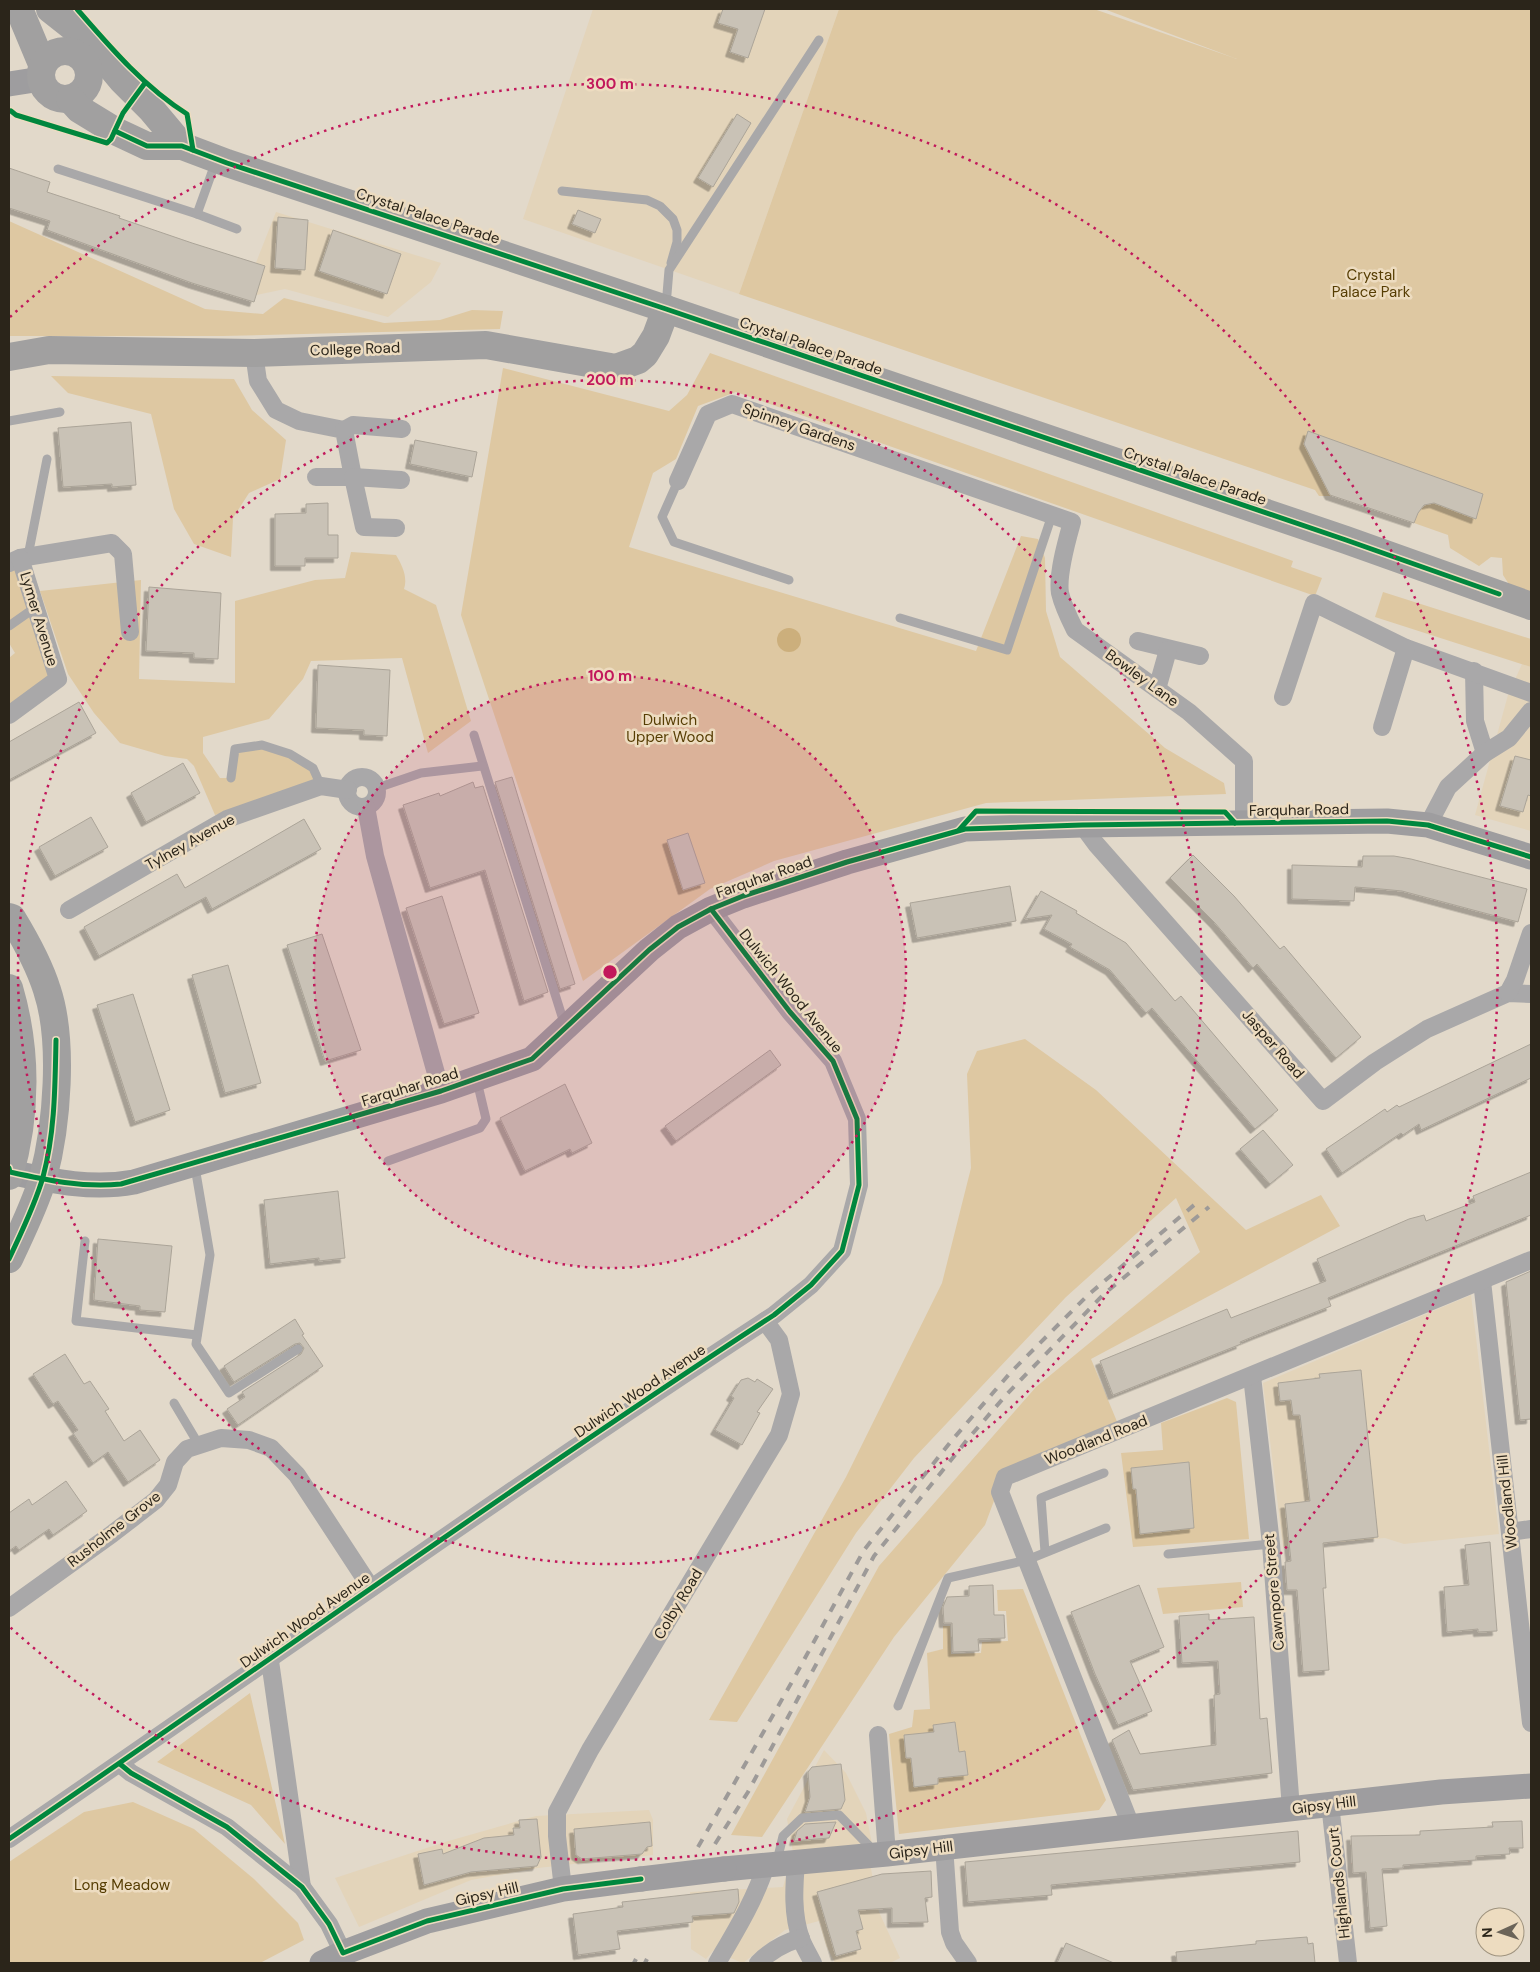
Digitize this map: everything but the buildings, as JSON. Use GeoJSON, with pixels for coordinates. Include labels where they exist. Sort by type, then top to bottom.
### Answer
{"type":"FeatureCollection","features":[{"type":"Feature","properties":{"kind":"main road"},"geometry":{"type":"LineString","coordinates":[[19,9],[42,72],[45,88],[50,94],[60,99],[70,99],[83,92],[95,63],[88,38],[50,9]]}},
{"type":"Feature","properties":{"kind":"main road"},"geometry":{"type":"LineString","coordinates":[[50,9],[56,28],[68,51]]}},
{"type":"Feature","properties":{"kind":"main road"},"geometry":{"type":"LineString","coordinates":[[42,72],[53,54],[68,51],[95,63],[122,80],[151,109],[182,146]]}},
{"type":"Feature","properties":{"kind":"main road","name":"Crystal Palace Parade"},"geometry":{"type":"LineString","coordinates":[[70,99],[79,109],[115,131],[147,146],[182,146],[1346,540],[1531,606]]}},
{"type":"Feature","properties":{"kind":"main road","name":"College Road"},"geometry":{"type":"LineString","coordinates":[[9,357],[49,350],[254,353],[486,345],[616,368],[638,360],[646,354],[656,336],[666,309]]}},
{"type":"Feature","properties":{"kind":"main road"},"geometry":{"type":"LineString","coordinates":[[9,917],[12,918],[37,962],[48,991],[56,1040],[55,1112],[42,1179],[9,1259]]}},
{"type":"Feature","properties":{"kind":"main road"},"geometry":{"type":"LineString","coordinates":[[9,988],[20,1034],[23,1094],[9,1174]]}},
{"type":"Feature","properties":{"kind":"street"},"geometry":{"type":"LineString","coordinates":[[9,84],[42,72]]}},
{"type":"Feature","properties":{"kind":"street"},"geometry":{"type":"LineString","coordinates":[[254,353],[258,381],[276,410],[299,421],[344,430],[353,425],[402,429]]}},
{"type":"Feature","properties":{"kind":"street","name":"Spinney Gardens"},"geometry":{"type":"LineString","coordinates":[[678,481],[708,414],[732,404],[1072,522]]}},
{"type":"Feature","properties":{"kind":"street"},"geometry":{"type":"LineString","coordinates":[[344,430],[364,527],[396,528]]}},
{"type":"Feature","properties":{"kind":"street"},"geometry":{"type":"LineString","coordinates":[[316,477],[401,480]]}},
{"type":"Feature","properties":{"kind":"street","name":"Bowley Lane"},"geometry":{"type":"LineString","coordinates":[[1072,522],[1064,551],[1060,590],[1066,612],[1075,630],[1189,712],[1244,761],[1244,823]]}},
{"type":"Feature","properties":{"kind":"street","name":"Lymer Avenue"},"geometry":{"type":"LineString","coordinates":[[9,715],[58,679],[19,559],[112,543],[123,554],[130,632]]}},
{"type":"Feature","properties":{"kind":"street"},"geometry":{"type":"LineString","coordinates":[[1283,697],[1314,603],[1406,648],[1531,693]]}},
{"type":"Feature","properties":{"kind":"street"},"geometry":{"type":"LineString","coordinates":[[1138,642],[1200,656]]}},
{"type":"Feature","properties":{"kind":"street"},"geometry":{"type":"LineString","coordinates":[[1382,727],[1406,648]]}},
{"type":"Feature","properties":{"kind":"street"},"geometry":{"type":"LineString","coordinates":[[1157,688],[1168,650]]}},
{"type":"Feature","properties":{"kind":"street"},"geometry":{"type":"LineString","coordinates":[[1474,671],[1475,721],[1485,753]]}},
{"type":"Feature","properties":{"kind":"street"},"geometry":{"type":"LineString","coordinates":[[1428,825],[1448,787],[1485,753],[1510,738],[1531,711]]}},
{"type":"Feature","properties":{"kind":"street"},"geometry":{"type":"LineString","coordinates":[[370,779],[376,788],[376,799],[366,807],[355,805],[348,796],[348,790],[353,780],[370,779]]}},
{"type":"Feature","properties":{"kind":"street","name":"Tylney Avenue"},"geometry":{"type":"LineString","coordinates":[[68,910],[227,819],[321,786],[348,790]]}},
{"type":"Feature","properties":{"kind":"street"},"geometry":{"type":"LineString","coordinates":[[366,807],[375,856],[441,1091]]}},
{"type":"Feature","properties":{"kind":"street","name":"Farquhar Road"},"geometry":{"type":"LineString","coordinates":[[9,1174],[99,1186],[121,1184],[441,1091],[532,1059],[649,950],[678,927],[710,909],[847,862],[959,830],[1082,825],[1388,821],[1428,825],[1531,857]]}},
{"type":"Feature","properties":{"kind":"street","name":"Jasper Road"},"geometry":{"type":"LineString","coordinates":[[1082,825],[1096,844],[1323,1101],[1383,1057],[1427,1030],[1508,992]]}},
{"type":"Feature","properties":{"kind":"street","name":"Dulwich Wood Avenue"},"geometry":{"type":"LineString","coordinates":[[9,1839],[270,1661],[371,1588],[765,1321],[811,1285],[842,1251],[859,1185],[858,1119],[833,1061],[790,1012],[710,909]]}},
{"type":"Feature","properties":{"kind":"street"},"geometry":{"type":"LineString","coordinates":[[1531,933],[1515,980],[1508,992],[1531,994]]}},
{"type":"Feature","properties":{"kind":"street","name":"Woodland Road"},"geometry":{"type":"LineString","coordinates":[[1131,1826],[1000,1492],[1005,1477],[1531,1260]]}},
{"type":"Feature","properties":{"kind":"street","name":"Woodland Hill"},"geometry":{"type":"LineString","coordinates":[[1482,1281],[1531,1723]]}},
{"type":"Feature","properties":{"kind":"street","name":"Colby Road"},"geometry":{"type":"LineString","coordinates":[[563,1889],[556,1821],[562,1801],[590,1750],[779,1435],[791,1394],[779,1340],[765,1321]]}},
{"type":"Feature","properties":{"kind":"street","name":"Cawnpore Street"},"geometry":{"type":"LineString","coordinates":[[1252,1376],[1271,1544],[1291,1809]]}},
{"type":"Feature","properties":{"kind":"street","name":"Rusholme Grove"},"geometry":{"type":"LineString","coordinates":[[9,1608],[156,1500],[168,1485],[175,1462],[187,1449],[221,1438],[249,1440],[271,1448],[297,1475],[371,1588]]}},
{"type":"Feature","properties":{"kind":"street"},"geometry":{"type":"LineString","coordinates":[[1510,1532],[1531,1529]]}},
{"type":"Feature","properties":{"kind":"street","name":"Dulwich Wood Avenue"},"geometry":{"type":"LineString","coordinates":[[270,1661],[302,1887]]}},
{"type":"Feature","properties":{"kind":"street"},"geometry":{"type":"LineString","coordinates":[[878,1735],[882,1854]]}},
{"type":"Feature","properties":{"kind":"street","name":"Dulwich Wood Avenue"},"geometry":{"type":"LineString","coordinates":[[120,1764],[227,1827],[302,1887],[329,1924],[332,1958]]}},
{"type":"Feature","properties":{"kind":"street","name":"Gipsy Hill"},"geometry":{"type":"LineString","coordinates":[[332,1958],[427,1921],[563,1889],[724,1869],[882,1854],[1441,1792],[1531,1786]]}},
{"type":"Feature","properties":{"kind":"street","name":"Highlands Court"},"geometry":{"type":"LineString","coordinates":[[1330,1804],[1348,1963]]}},
{"type":"Feature","properties":{"kind":"street"},"geometry":{"type":"LineString","coordinates":[[944,1846],[950,1932],[954,1943],[968,1963]]}},
{"type":"Feature","properties":{"kind":"street"},"geometry":{"type":"LineString","coordinates":[[717,1963],[761,1881],[779,1864],[794,1892],[796,1917],[801,1938],[813,1963]]}},
{"type":"Feature","properties":{"kind":"street"},"geometry":{"type":"LineString","coordinates":[[758,1963],[767,1954],[801,1938]]}},
{"type":"Feature","properties":{"kind":"lane"},"geometry":{"type":"LineString","coordinates":[[670,270],[819,40]]}},
{"type":"Feature","properties":{"kind":"lane"},"geometry":{"type":"LineString","coordinates":[[197,214],[217,158]]}},
{"type":"Feature","properties":{"kind":"lane"},"geometry":{"type":"LineString","coordinates":[[58,169],[197,214],[237,229]]}},
{"type":"Feature","properties":{"kind":"lane"},"geometry":{"type":"LineString","coordinates":[[562,191],[647,200],[660,206],[673,219],[677,230],[666,309]]}},
{"type":"Feature","properties":{"kind":"lane"},"geometry":{"type":"LineString","coordinates":[[9,421],[60,412]]}},
{"type":"Feature","properties":{"kind":"lane"},"geometry":{"type":"LineString","coordinates":[[19,559],[47,459]]}},
{"type":"Feature","properties":{"kind":"lane","name":"Spinney Gardens"},"geometry":{"type":"LineString","coordinates":[[678,481],[662,517],[674,542],[789,580]]}},
{"type":"Feature","properties":{"kind":"lane"},"geometry":{"type":"LineString","coordinates":[[900,618],[1007,650],[1052,515]]}},
{"type":"Feature","properties":{"kind":"lane"},"geometry":{"type":"LineString","coordinates":[[9,626],[36,607]]}},
{"type":"Feature","properties":{"kind":"lane"},"geometry":{"type":"LineString","coordinates":[[474,735],[482,766],[565,1029]]}},
{"type":"Feature","properties":{"kind":"lane"},"geometry":{"type":"LineString","coordinates":[[231,778],[235,749],[262,745],[290,754],[314,768],[321,786]]}},
{"type":"Feature","properties":{"kind":"lane"},"geometry":{"type":"LineString","coordinates":[[376,788],[421,774],[482,766]]}},
{"type":"Feature","properties":{"kind":"lane"},"geometry":{"type":"LineString","coordinates":[[388,1161],[480,1128],[486,1119],[477,1078]]}},
{"type":"Feature","properties":{"kind":"lane"},"geometry":{"type":"LineString","coordinates":[[194,1164],[210,1255],[196,1344],[229,1394],[298,1349]]}},
{"type":"Feature","properties":{"kind":"lane"},"geometry":{"type":"LineString","coordinates":[[84,1241],[76,1321],[197,1335]]}},
{"type":"Feature","properties":{"kind":"lane"},"geometry":{"type":"LineString","coordinates":[[174,1403],[199,1445]]}},
{"type":"Feature","properties":{"kind":"lane"},"geometry":{"type":"LineString","coordinates":[[1045,1552],[1041,1498],[1104,1473]]}},
{"type":"Feature","properties":{"kind":"lane"},"geometry":{"type":"LineString","coordinates":[[898,1706],[948,1578],[1027,1560],[1106,1528]]}},
{"type":"Feature","properties":{"kind":"lane"},"geometry":{"type":"LineString","coordinates":[[1168,1554],[1271,1544]]}},
{"type":"Feature","properties":{"kind":"lane"},"geometry":{"type":"LineString","coordinates":[[779,1864],[783,1836],[802,1818],[840,1815],[882,1854]]}},
{"type":"Feature","properties":{"kind":"shaded area"},"geometry":{"type":"Polygon","coordinates":[[[593,9],[839,9],[739,294],[523,219],[593,9]]]}},
{"type":"Feature","properties":{"kind":"shaded area"},"geometry":{"type":"Polygon","coordinates":[[[276,212],[441,263],[431,282],[388,317],[285,289],[242,298],[276,212]]]}},
{"type":"Feature","properties":{"kind":"shaded area"},"geometry":{"type":"Polygon","coordinates":[[[789,628],[798,631],[801,640],[798,649],[789,652],[780,649],[777,640],[780,631],[789,628]]]}},
{"type":"Feature","properties":{"kind":"shaded area"},"geometry":{"type":"Polygon","coordinates":[[[1522,664],[1531,667],[1531,831],[1475,815],[1508,695],[1522,664]]]}},
{"type":"Feature","properties":{"kind":"shaded area"},"geometry":{"type":"Polygon","coordinates":[[[1471,1295],[1499,1534],[1404,1544],[1385,1538],[1283,1547],[1263,1383],[1471,1295]]]}},
{"type":"Feature","properties":{"kind":"shaded area"},"geometry":{"type":"Polygon","coordinates":[[[824,1750],[846,1773],[866,1813],[872,1844],[869,1858],[879,1912],[900,1958],[890,1963],[835,1963],[826,1945],[819,1921],[785,1930],[743,1963],[713,1951],[706,1959],[691,1949],[690,1892],[783,1887],[793,1852],[787,1819],[824,1750]]]}},
{"type":"Feature","properties":{"kind":"shaded area"},"geometry":{"type":"Polygon","coordinates":[[[649,1810],[653,1820],[653,1855],[538,1868],[471,1880],[359,1927],[335,1878],[445,1842],[536,1816],[649,1810]]]}},
{"type":"Feature","properties":{"kind":"green space","name":"Crystal Palace Park"},"geometry":{"type":"Polygon","coordinates":[[[839,9],[1094,9],[1237,59],[1104,9],[1531,9],[1531,596],[1514,592],[1503,575],[1502,558],[1491,557],[1479,566],[1450,548],[1448,535],[1414,523],[1424,506],[1452,498],[1337,487],[1332,496],[1319,496],[1315,490],[739,294],[839,9]]]}},
{"type":"Feature","properties":{"kind":"green space"},"geometry":{"type":"Polygon","coordinates":[[[9,221],[205,309],[263,314],[284,298],[384,323],[440,320],[472,310],[503,311],[500,329],[222,336],[9,336],[9,221]]]}},
{"type":"Feature","properties":{"kind":"green space","name":"Dulwich Upper Wood"},"geometry":{"type":"Polygon","coordinates":[[[710,353],[1293,561],[1291,567],[1322,578],[1315,596],[736,392],[698,406],[676,459],[653,473],[629,547],[976,651],[1021,536],[1038,539],[1045,558],[1046,611],[1060,657],[1165,748],[1224,783],[1226,794],[986,803],[774,861],[710,889],[583,981],[461,615],[503,368],[669,411],[687,395],[710,353]]]}},
{"type":"Feature","properties":{"kind":"green space"},"geometry":{"type":"Polygon","coordinates":[[[51,376],[234,379],[252,410],[286,440],[280,479],[249,493],[233,518],[231,557],[194,544],[174,509],[151,414],[68,393],[51,376]]]}},
{"type":"Feature","properties":{"kind":"green space"},"geometry":{"type":"Polygon","coordinates":[[[351,552],[396,555],[405,576],[404,589],[436,605],[471,721],[428,753],[402,658],[311,661],[303,679],[269,719],[203,737],[203,753],[220,778],[231,778],[235,749],[262,745],[313,768],[321,786],[215,815],[194,766],[187,759],[165,756],[120,743],[94,713],[68,674],[40,591],[141,580],[139,679],[235,683],[235,601],[315,580],[345,578],[351,552]]]}},
{"type":"Feature","properties":{"kind":"green space"},"geometry":{"type":"Polygon","coordinates":[[[20,558],[58,679],[9,714],[9,658],[15,653],[9,643],[9,563],[20,558]]]}},
{"type":"Feature","properties":{"kind":"green space"},"geometry":{"type":"Polygon","coordinates":[[[1383,592],[1531,639],[1531,667],[1375,617],[1383,592]]]}},
{"type":"Feature","properties":{"kind":"green space"},"geometry":{"type":"Polygon","coordinates":[[[1025,1039],[1096,1090],[1246,1230],[1321,1195],[1340,1226],[1091,1359],[1118,1424],[1005,1471],[985,1525],[894,1637],[762,1837],[731,1835],[879,1566],[1036,1387],[1200,1252],[1176,1198],[1066,1297],[914,1458],[856,1533],[737,1722],[709,1720],[846,1477],[942,1283],[971,1168],[967,1074],[977,1051],[1025,1039]]]}},
{"type":"Feature","properties":{"kind":"green space"},"geometry":{"type":"Polygon","coordinates":[[[1227,1398],[1236,1402],[1249,1539],[1133,1547],[1121,1453],[1163,1450],[1161,1423],[1227,1398]],[[1189,1462],[1169,1464],[1170,1477],[1157,1465],[1131,1468],[1133,1488],[1138,1488],[1140,1533],[1194,1528],[1192,1507],[1176,1483],[1191,1482],[1189,1462]]]}},
{"type":"Feature","properties":{"kind":"green space"},"geometry":{"type":"Polygon","coordinates":[[[1241,1582],[1243,1607],[1163,1614],[1157,1588],[1241,1582]]]}},
{"type":"Feature","properties":{"kind":"green space"},"geometry":{"type":"Polygon","coordinates":[[[1023,1589],[1106,1800],[1099,1810],[899,1834],[889,1734],[912,1727],[914,1710],[930,1709],[927,1653],[943,1649],[943,1626],[950,1626],[951,1654],[981,1653],[982,1642],[1008,1641],[1006,1611],[998,1611],[997,1590],[1023,1589]],[[955,1722],[934,1725],[934,1732],[906,1758],[911,1758],[914,1787],[938,1784],[938,1778],[968,1775],[965,1751],[959,1752],[955,1722]]]}},
{"type":"Feature","properties":{"kind":"green space"},"geometry":{"type":"Polygon","coordinates":[[[250,1693],[285,1844],[251,1805],[157,1762],[250,1693]]]}},
{"type":"Feature","properties":{"kind":"green space","name":"Long Meadow"},"geometry":{"type":"Polygon","coordinates":[[[133,1802],[194,1829],[254,1879],[298,1923],[304,1940],[260,1963],[9,1963],[9,1862],[84,1812],[133,1802]]]}},
{"type":"Feature","properties":{"kind":"railway"},"geometry":{"type":"LineString","coordinates":[[698,1847],[864,1550],[953,1439],[1011,1372],[1088,1295],[1200,1200]]}},
{"type":"Feature","properties":{"kind":"railway"},"geometry":{"type":"LineString","coordinates":[[715,1844],[748,1792],[874,1556],[967,1440],[1007,1394],[1104,1294],[1209,1207]]}},
{"type":"Feature","properties":{"kind":"railway"},"geometry":{"type":"LineString","coordinates":[[634,1963],[636,1959]]}},
{"type":"Feature","properties":{"kind":"railway"},"geometry":{"type":"LineString","coordinates":[[645,1963],[647,1959]]}},
{"type":"Feature","properties":{"kind":"cycle path"},"geometry":{"type":"LineString","coordinates":[[77,9],[142,79],[156,92],[187,114],[193,150]]}},
{"type":"Feature","properties":{"kind":"cycle path"},"geometry":{"type":"LineString","coordinates":[[11,111],[16,115],[107,143],[111,139],[123,113],[145,83]]}},
{"type":"Feature","properties":{"kind":"cycle path"},"geometry":{"type":"LineString","coordinates":[[115,131],[147,146],[182,146],[227,163],[666,309],[1346,540],[1499,594]]}},
{"type":"Feature","properties":{"kind":"cycle path"},"geometry":{"type":"LineString","coordinates":[[959,830],[976,811],[1225,812],[1235,823]]}},
{"type":"Feature","properties":{"kind":"cycle path"},"geometry":{"type":"LineString","coordinates":[[9,1168],[10,1172],[37,1178],[93,1185],[121,1184],[441,1091],[532,1059],[649,950],[678,927],[711,909],[743,896],[847,862],[965,829],[1082,825],[1387,821],[1428,825],[1531,857]]}},
{"type":"Feature","properties":{"kind":"cycle path"},"geometry":{"type":"LineString","coordinates":[[9,1839],[485,1509],[774,1315],[811,1285],[842,1251],[859,1185],[857,1119],[833,1061],[790,1012],[711,909]]}},
{"type":"Feature","properties":{"kind":"cycle path"},"geometry":{"type":"LineString","coordinates":[[9,1259],[28,1219],[47,1160],[54,1109],[56,1040]]}},
{"type":"Feature","properties":{"kind":"cycle path"},"geometry":{"type":"LineString","coordinates":[[120,1764],[131,1773],[227,1827],[302,1887],[329,1924],[343,1953],[427,1921],[563,1889],[641,1879]]}}]}
